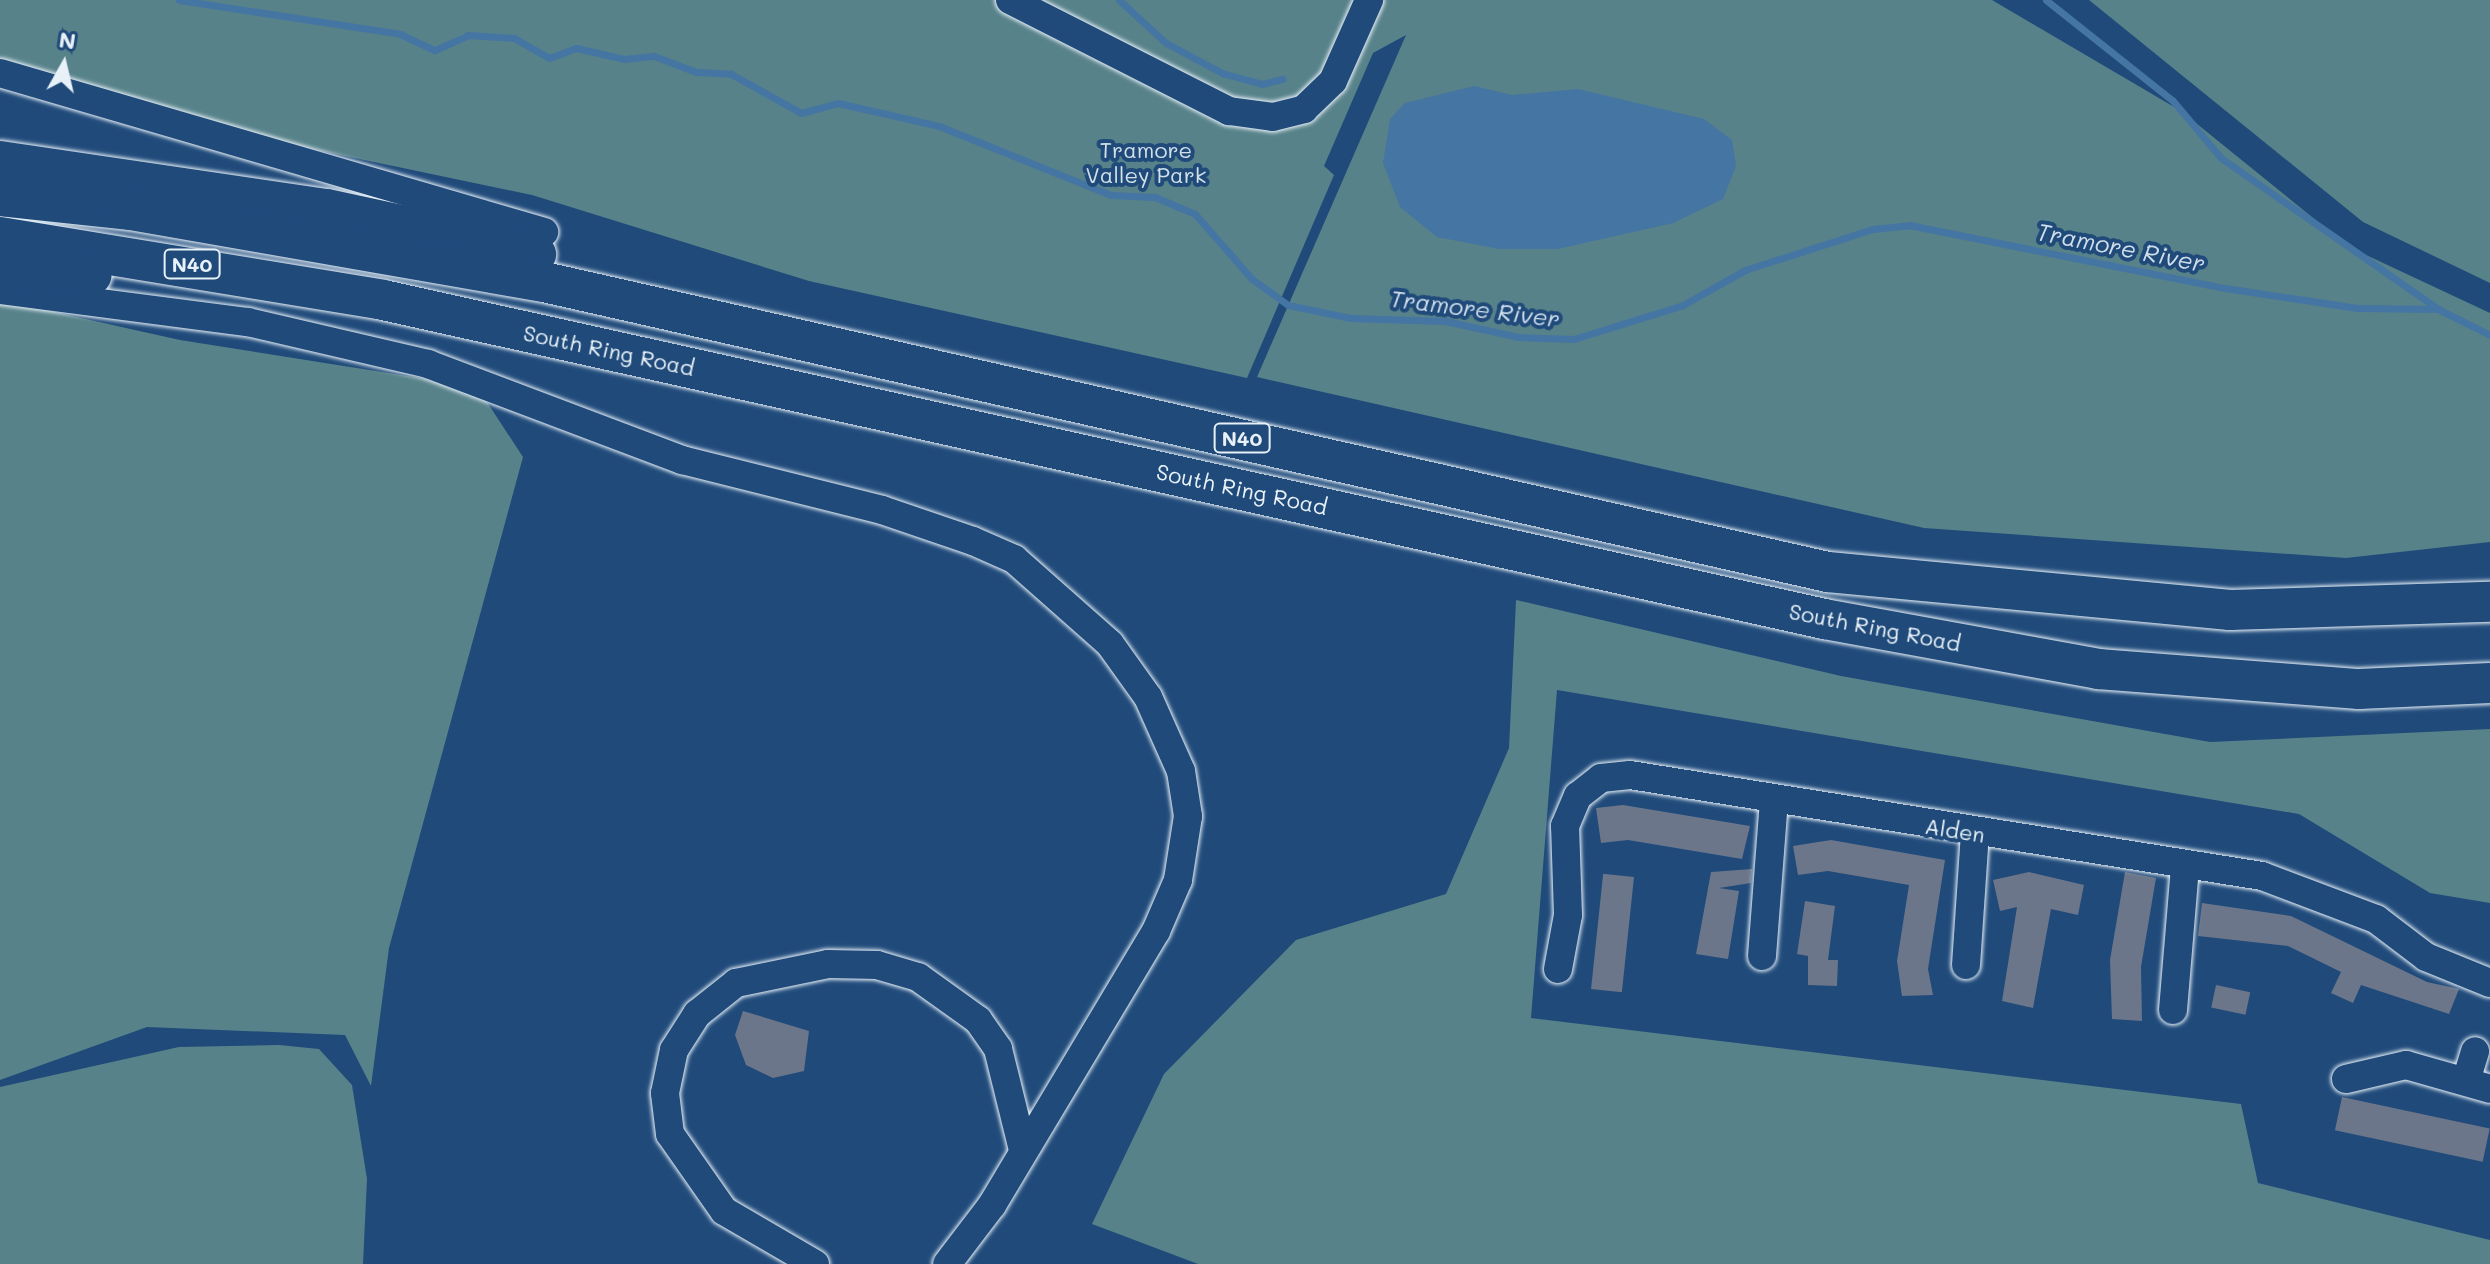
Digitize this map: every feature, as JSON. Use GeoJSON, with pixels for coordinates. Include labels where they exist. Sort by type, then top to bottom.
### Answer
{"type":"FeatureCollection","features":[{"type":"Feature","properties":{"kind":"highway"},"geometry":{"type":"LineString","coordinates":[[0,161],[327,209],[586,265],[800,317],[975,376]]}},
{"type":"Feature","properties":{"kind":"highway"},"geometry":{"type":"LineString","coordinates":[[0,175],[131,210]]}},
{"type":"Feature","properties":{"kind":"highway","name":"South Ring Road"},"geometry":{"type":"LineString","coordinates":[[0,196],[131,210],[544,282],[975,376],[1828,572],[2230,610],[2490,602]]}},
{"type":"Feature","properties":{"kind":"highway","name":"South Ring Road"},"geometry":{"type":"LineString","coordinates":[[0,237],[383,300],[1824,619],[2037,658],[2229,684],[2490,683]]}},
{"type":"Feature","properties":{"kind":"highway"},"geometry":{"type":"LineString","coordinates":[[0,266],[383,300]]}},
{"type":"Feature","properties":{"kind":"street"},"geometry":{"type":"LineString","coordinates":[[1010,0],[1229,111],[1273,117],[1304,109],[1333,81],[1369,0]]}},
{"type":"Feature","properties":{"kind":"street"},"geometry":{"type":"LineString","coordinates":[[0,73],[544,232]]}},
{"type":"Feature","properties":{"kind":"street"},"geometry":{"type":"LineString","coordinates":[[0,290],[314,335],[428,364],[682,460],[882,510],[1014,559],[1110,644],[1168,735],[1181,771],[1188,816],[1178,880],[1156,931],[1022,1146],[992,1205],[947,1264]]}},
{"type":"Feature","properties":{"kind":"street","name":"Alden"},"geometry":{"type":"LineString","coordinates":[[1558,969],[1552,934],[1565,826],[1578,796],[1601,778],[1630,775],[2185,868],[2262,876],[2322,895],[2376,919],[2426,957],[2490,983]]}},
{"type":"Feature","properties":{"kind":"street"},"geometry":{"type":"LineString","coordinates":[[1762,956],[1774,801]]}},
{"type":"Feature","properties":{"kind":"street"},"geometry":{"type":"LineString","coordinates":[[1966,965],[1975,833]]}},
{"type":"Feature","properties":{"kind":"street"},"geometry":{"type":"LineString","coordinates":[[2173,1010],[2186,975],[2185,868]]}},
{"type":"Feature","properties":{"kind":"street"},"geometry":{"type":"LineString","coordinates":[[815,1264],[758,1237],[724,1211],[670,1134],[665,1093],[674,1050],[697,1014],[736,983],[828,964],[877,965],[918,977],[978,1020],[998,1049],[1022,1146]]}},
{"type":"Feature","properties":{"kind":"street"},"geometry":{"type":"LineString","coordinates":[[2346,1079],[2406,1065],[2478,1085],[2475,1051]]}},
{"type":"Feature","properties":{"kind":"green space","name":"Tramore Valley Park"},"geometry":{"type":"Polygon","coordinates":[[[0,0],[1992,0],[2181,111],[2349,247],[2490,313],[2490,542],[2346,558],[1924,528],[1257,377],[1406,35],[1373,53],[1324,166],[1334,175],[1247,378],[809,281],[532,195],[293,145],[0,66],[0,0]]]}},
{"type":"Feature","properties":{"kind":"green space"},"geometry":{"type":"Polygon","coordinates":[[[2089,0],[2490,0],[2490,283],[2363,222],[2089,0]]]}},
{"type":"Feature","properties":{"kind":"green space"},"geometry":{"type":"Polygon","coordinates":[[[0,300],[180,340],[426,379],[485,399],[523,457],[389,948],[371,1086],[345,1035],[147,1027],[0,1080],[0,300]]]}},
{"type":"Feature","properties":{"kind":"green space"},"geometry":{"type":"Polygon","coordinates":[[[1516,600],[1841,676],[2210,742],[2490,729],[2490,903],[2430,893],[2299,814],[1557,690],[1531,1018],[2241,1104],[2258,1183],[2490,1240],[2490,1264],[1198,1264],[1092,1224],[1164,1074],[1296,940],[1446,894],[1509,748],[1516,600]]]}},
{"type":"Feature","properties":{"kind":"green space"},"geometry":{"type":"Polygon","coordinates":[[[279,1045],[319,1049],[352,1085],[367,1179],[363,1264],[0,1264],[0,1087],[179,1047],[279,1045]]]}},
{"type":"Feature","properties":{"kind":"water"},"geometry":{"type":"Polygon","coordinates":[[[1474,86],[1512,95],[1578,89],[1704,119],[1732,140],[1736,166],[1723,199],[1673,223],[1558,249],[1499,249],[1437,237],[1400,207],[1383,163],[1390,119],[1405,103],[1474,86]]]}},
{"type":"Feature","properties":{"kind":"building"},"geometry":{"type":"Polygon","coordinates":[[[1623,805],[1750,826],[1742,859],[1628,840],[1601,843],[1596,808],[1623,805]]]}},
{"type":"Feature","properties":{"kind":"building"},"geometry":{"type":"Polygon","coordinates":[[[1831,840],[1945,860],[1928,969],[1933,995],[1902,996],[1897,961],[1909,885],[1828,871],[1798,875],[1793,846],[1831,840]]]}},
{"type":"Feature","properties":{"kind":"building"},"geometry":{"type":"Polygon","coordinates":[[[1752,869],[1751,883],[1719,888],[1739,891],[1728,959],[1696,954],[1711,872],[1752,869]]]}},
{"type":"Feature","properties":{"kind":"building"},"geometry":{"type":"Polygon","coordinates":[[[2029,872],[2084,885],[2078,915],[2051,909],[2033,1008],[2002,1001],[2017,907],[2000,911],[1993,880],[2029,872]]]}},
{"type":"Feature","properties":{"kind":"building"},"geometry":{"type":"Polygon","coordinates":[[[2125,872],[2156,878],[2141,967],[2142,1021],[2112,1019],[2110,960],[2125,872]]]}},
{"type":"Feature","properties":{"kind":"building"},"geometry":{"type":"Polygon","coordinates":[[[1603,874],[1634,877],[1622,992],[1591,989],[1603,874]]]}},
{"type":"Feature","properties":{"kind":"building"},"geometry":{"type":"Polygon","coordinates":[[[1805,901],[1835,906],[1828,960],[1838,960],[1837,986],[1808,985],[1808,956],[1797,954],[1805,901]]]}},
{"type":"Feature","properties":{"kind":"building"},"geometry":{"type":"Polygon","coordinates":[[[2202,903],[2291,916],[2427,982],[2459,989],[2449,1014],[2361,985],[2353,1003],[2331,993],[2341,972],[2288,946],[2198,936],[2202,903]]]}},
{"type":"Feature","properties":{"kind":"building"},"geometry":{"type":"Polygon","coordinates":[[[2216,985],[2250,992],[2245,1015],[2211,1007],[2216,985]]]}},
{"type":"Feature","properties":{"kind":"building"},"geometry":{"type":"Polygon","coordinates":[[[743,1011],[809,1031],[804,1071],[773,1078],[746,1065],[735,1035],[743,1011]]]}},
{"type":"Feature","properties":{"kind":"building"},"geometry":{"type":"Polygon","coordinates":[[[2342,1097],[2490,1128],[2483,1162],[2335,1130],[2342,1097]]]}},
{"type":"Feature","properties":{"kind":"waterway","name":"Tramore River"},"geometry":{"type":"LineString","coordinates":[[179,0],[400,34],[435,50],[468,35],[514,38],[549,58],[576,48],[624,59],[654,56],[696,72],[731,74],[801,113],[838,103],[939,126],[1111,195],[1155,197],[1195,214],[1252,279],[1288,305],[1351,318],[1445,321],[1519,337],[1574,339],[1683,305],[1745,270],[1873,229],[1909,225],[2225,288],[2358,308],[2438,309],[2490,335]]}},
{"type":"Feature","properties":{"kind":"waterway"},"geometry":{"type":"LineString","coordinates":[[1119,0],[1166,43],[1222,73],[1262,84],[1282,79]]}},
{"type":"Feature","properties":{"kind":"waterway"},"geometry":{"type":"LineString","coordinates":[[2046,0],[2173,101],[2221,158],[2438,309]]}}]}
